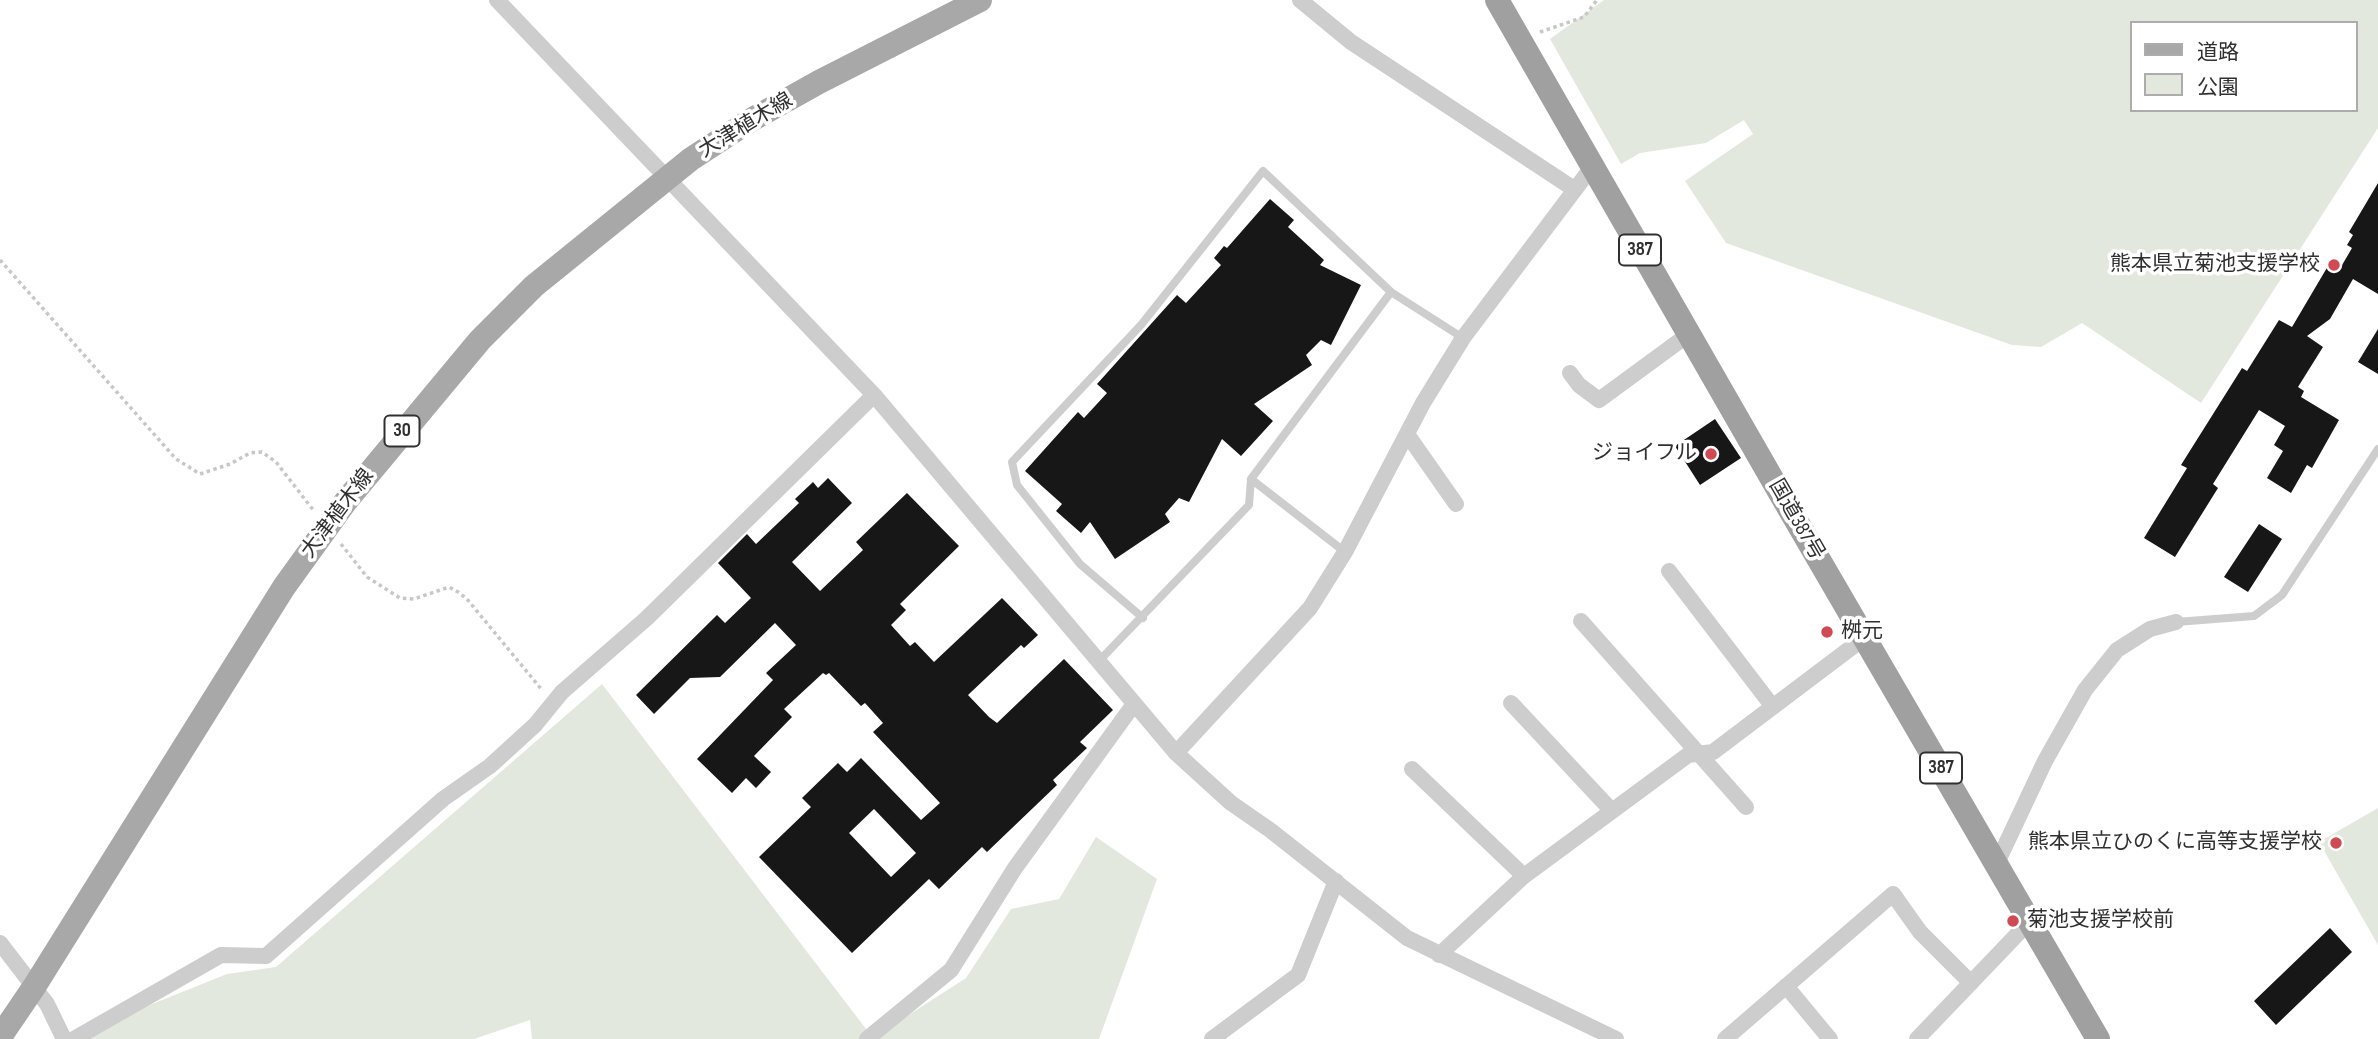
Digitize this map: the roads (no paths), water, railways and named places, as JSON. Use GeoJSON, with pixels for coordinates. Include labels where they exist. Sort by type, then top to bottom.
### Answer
{"type":"FeatureCollection","features":[{"type":"Feature","properties":{"kind":"highway","name":"国道387号"},"geometry":{"type":"LineString","coordinates":[[1497,0],[2098,1039]]}},
{"type":"Feature","properties":{"kind":"main road","name":"大津植木線"},"geometry":{"type":"LineString","coordinates":[[0,1037],[284,587],[397,437],[480,340],[534,286],[668,177],[751,120],[980,0]]}},
{"type":"Feature","properties":{"kind":"street"},"geometry":{"type":"LineString","coordinates":[[497,0],[874,395],[1176,753],[1231,803],[1407,938],[1616,1039]]}},
{"type":"Feature","properties":{"kind":"street"},"geometry":{"type":"LineString","coordinates":[[1300,0],[1351,42],[1574,189]]}},
{"type":"Feature","properties":{"kind":"street"},"geometry":{"type":"LineString","coordinates":[[1176,753],[1310,608],[1345,552],[1423,403],[1463,338],[1592,167]]}},
{"type":"Feature","properties":{"kind":"street"},"geometry":{"type":"LineString","coordinates":[[1570,373],[1579,385],[1599,401],[1689,334]]}},
{"type":"Feature","properties":{"kind":"street"},"geometry":{"type":"LineString","coordinates":[[74,1039],[221,954],[266,956],[443,799],[490,766],[535,725],[552,703],[646,618],[874,395]]}},
{"type":"Feature","properties":{"kind":"street"},"geometry":{"type":"LineString","coordinates":[[1407,434],[1456,504]]}},
{"type":"Feature","properties":{"kind":"street"},"geometry":{"type":"LineString","coordinates":[[1669,571],[1773,707]]}},
{"type":"Feature","properties":{"kind":"street"},"geometry":{"type":"LineString","coordinates":[[1581,621],[1746,807]]}},
{"type":"Feature","properties":{"kind":"street"},"geometry":{"type":"LineString","coordinates":[[1997,863],[2045,761],[2085,690],[2117,650],[2150,629],[2176,622]]}},
{"type":"Feature","properties":{"kind":"street"},"geometry":{"type":"LineString","coordinates":[[1439,955],[1524,876],[1688,755],[1713,752],[1864,638]]}},
{"type":"Feature","properties":{"kind":"street"},"geometry":{"type":"LineString","coordinates":[[1511,703],[1612,811]]}},
{"type":"Feature","properties":{"kind":"street"},"geometry":{"type":"LineString","coordinates":[[867,1039],[951,970],[1015,868],[1134,704]]}},
{"type":"Feature","properties":{"kind":"street"},"geometry":{"type":"LineString","coordinates":[[1412,769],[1524,876]]}},
{"type":"Feature","properties":{"kind":"street"},"geometry":{"type":"LineString","coordinates":[[1212,1039],[1298,975],[1336,881]]}},
{"type":"Feature","properties":{"kind":"street"},"geometry":{"type":"LineString","coordinates":[[1725,1039],[1893,894],[1920,932],[1971,983]]}},
{"type":"Feature","properties":{"kind":"street"},"geometry":{"type":"LineString","coordinates":[[1917,1039],[2030,921]]}},
{"type":"Feature","properties":{"kind":"street"},"geometry":{"type":"LineString","coordinates":[[0,943],[47,1004],[64,1039]]}},
{"type":"Feature","properties":{"kind":"street"},"geometry":{"type":"LineString","coordinates":[[1786,986],[1830,1039]]}},
{"type":"Feature","properties":{"kind":"lane"},"geometry":{"type":"LineString","coordinates":[[1143,618],[1080,564],[1017,485],[1012,462],[1141,325],[1263,171],[1391,292],[1463,338]]}},
{"type":"Feature","properties":{"kind":"lane"},"geometry":{"type":"LineString","coordinates":[[1098,663],[1249,505],[1251,479],[1391,292]]}},
{"type":"Feature","properties":{"kind":"lane"},"geometry":{"type":"LineString","coordinates":[[2176,622],[2253,616],[2281,594],[2378,449]]}},
{"type":"Feature","properties":{"kind":"lane"},"geometry":{"type":"LineString","coordinates":[[1251,479],[1345,552]]}},
{"type":"Feature","properties":{"kind":"place","name":"熊本県立菊池支援学校"},"geometry":{"type":"Point","coordinates":[2334,265]}},
{"type":"Feature","properties":{"kind":"place","name":"ジョイフル"},"geometry":{"type":"Point","coordinates":[1711,454]}},
{"type":"Feature","properties":{"kind":"place","name":"桝元"},"geometry":{"type":"Point","coordinates":[1827,632]}},
{"type":"Feature","properties":{"kind":"place","name":"熊本県立ひのくに高等支援学校"},"geometry":{"type":"Point","coordinates":[2336,843]}},
{"type":"Feature","properties":{"kind":"place","name":"菊池支援学校前"},"geometry":{"type":"Point","coordinates":[2013,921]}}]}
